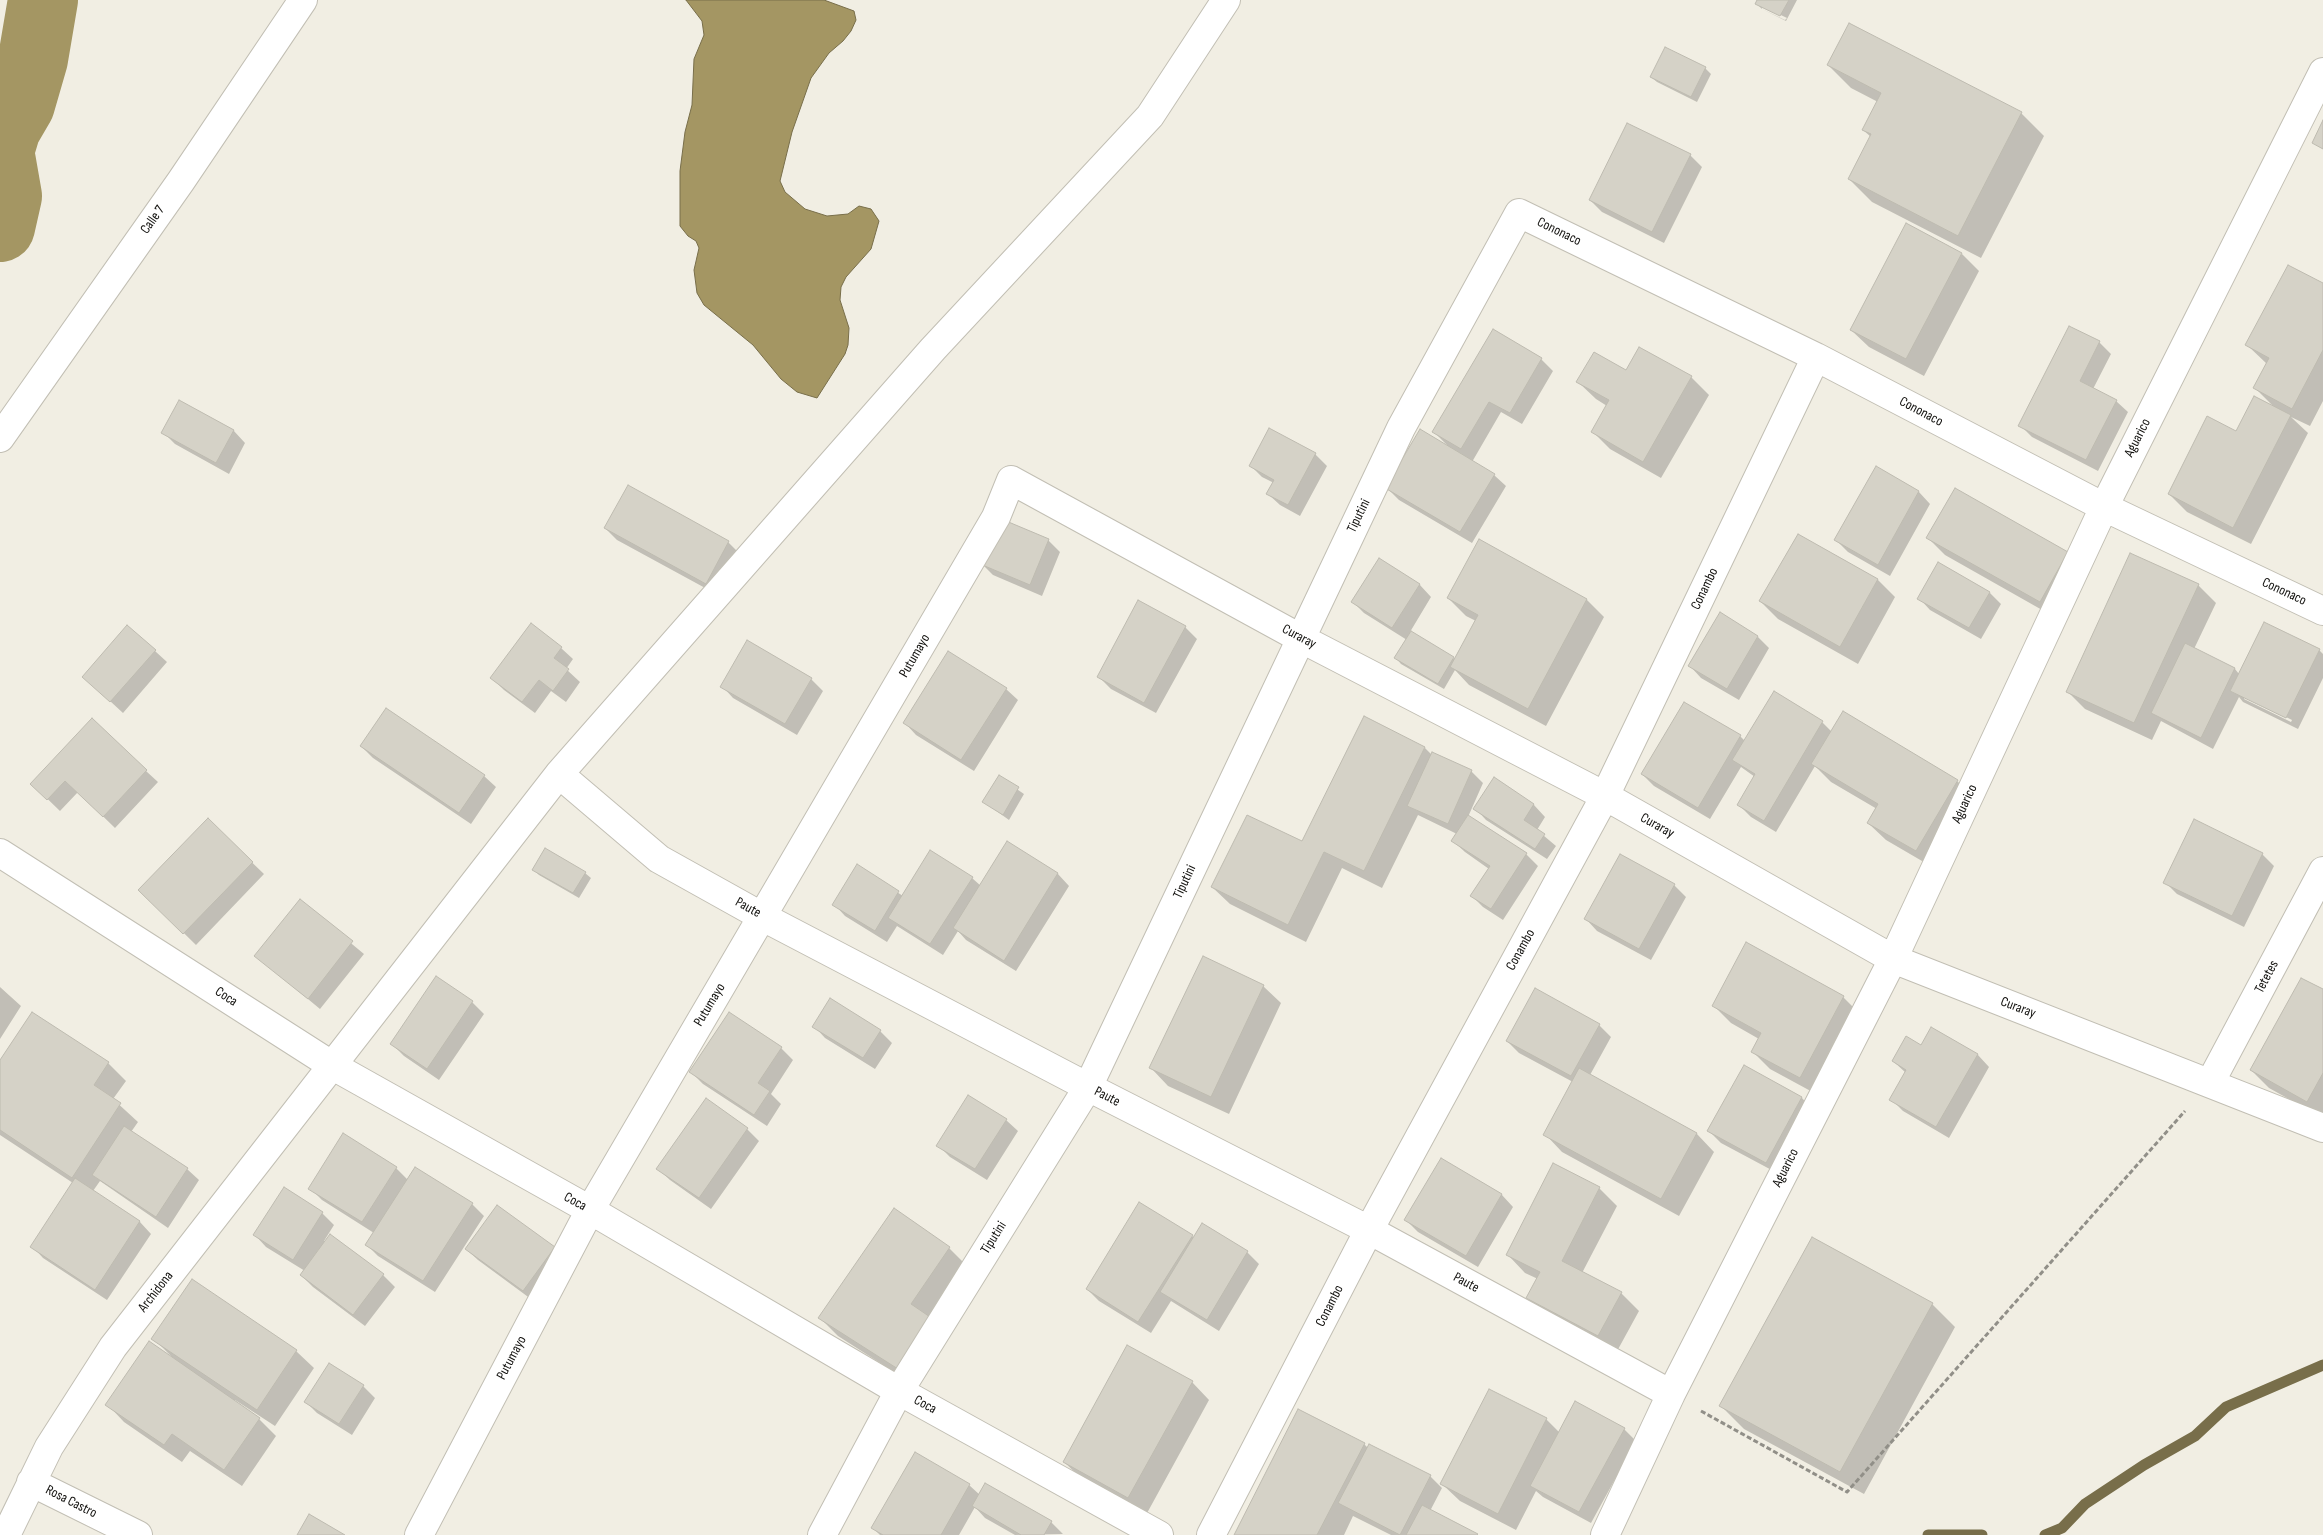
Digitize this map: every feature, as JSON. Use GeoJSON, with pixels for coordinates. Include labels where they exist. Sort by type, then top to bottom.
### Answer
{"type":"FeatureCollection","features":[{"type":"Feature","properties":{"kind":"street","name":"Calle 7"},"geometry":{"type":"LineString","coordinates":[[0,438],[181,181],[303,0]]}},
{"type":"Feature","properties":{"kind":"street","name":"Archidona"},"geometry":{"type":"LineString","coordinates":[[6,1535],[49,1446],[113,1347],[559,774],[926,356],[1150,116],[1226,0]]}},
{"type":"Feature","properties":{"kind":"street","name":"Aguarico"},"geometry":{"type":"LineString","coordinates":[[1604,1535],[1671,1394],[1893,959],[2104,507],[2323,72]]}},
{"type":"Feature","properties":{"kind":"street","name":"Cononaco"},"geometry":{"type":"LineString","coordinates":[[1520,213],[1816,356],[2104,507],[2323,611]]}},
{"type":"Feature","properties":{"kind":"street","name":"Tiputini"},"geometry":{"type":"LineString","coordinates":[[822,1535],[899,1391],[1088,1087],[1401,428],[1520,213]]}},
{"type":"Feature","properties":{"kind":"street","name":"Conambo"},"geometry":{"type":"LineString","coordinates":[[1211,1535],[1369,1230],[1605,796],[1816,356]]}},
{"type":"Feature","properties":{"kind":"street","name":"Curaray"},"geometry":{"type":"LineString","coordinates":[[1011,480],[1300,638],[1605,796],[1893,959],[2323,1128]]}},
{"type":"Feature","properties":{"kind":"street","name":"Putumayo"},"geometry":{"type":"LineString","coordinates":[[419,1535],[590,1210],[996,517],[1011,480]]}},
{"type":"Feature","properties":{"kind":"street","name":"Paute"},"geometry":{"type":"LineString","coordinates":[[559,774],[659,859],[763,916],[1088,1087],[1369,1230],[1671,1394]]}},
{"type":"Feature","properties":{"kind":"street","name":"Coca"},"geometry":{"type":"LineString","coordinates":[[0,853],[333,1066],[590,1210],[899,1391],[1160,1535]]}},
{"type":"Feature","properties":{"kind":"street","name":"Tetetes"},"geometry":{"type":"LineString","coordinates":[[2210,1083],[2323,871]]}},
{"type":"Feature","properties":{"kind":"street","name":"Rosa Castro"},"geometry":{"type":"LineString","coordinates":[[32,1482],[138,1535]]}},
{"type":"Feature","properties":{"kind":"path"},"geometry":{"type":"LineString","coordinates":[[1671,1394],[1847,1492],[2210,1083]]}},
{"type":"Feature","properties":{"kind":"shaded area"},"geometry":{"type":"Polygon","coordinates":[[[686,0],[824,0],[854,11],[856,20],[851,31],[829,53],[811,78],[792,132],[780,181],[785,192],[805,209],[827,216],[848,214],[859,206],[871,209],[879,221],[871,249],[846,277],[841,287],[840,300],[849,328],[848,345],[845,354],[817,398],[797,392],[781,379],[753,345],[704,305],[697,293],[694,270],[699,248],[696,241],[688,236],[680,226],[680,171],[685,132],[692,105],[694,59],[704,35],[702,21],[686,0]]]}},
{"type":"Feature","properties":{"kind":"building"},"geometry":{"type":"Polygon","coordinates":[[[1757,0],[1789,0],[1780,16],[1755,4],[1757,0]]]}},
{"type":"Feature","properties":{"kind":"building"},"geometry":{"type":"Polygon","coordinates":[[[1849,23],[2022,112],[1958,236],[1848,179],[1871,134],[1862,130],[1881,93],[1827,65],[1849,23]]]}},
{"type":"Feature","properties":{"kind":"building"},"geometry":{"type":"Polygon","coordinates":[[[1665,47],[1706,67],[1691,97],[1650,77],[1665,47]]]}},
{"type":"Feature","properties":{"kind":"building"},"geometry":{"type":"Polygon","coordinates":[[[2323,120],[2323,149],[2312,143],[2323,120]]]}},
{"type":"Feature","properties":{"kind":"building"},"geometry":{"type":"Polygon","coordinates":[[[1627,123],[1691,154],[1652,232],[1589,200],[1627,123]]]}},
{"type":"Feature","properties":{"kind":"building"},"geometry":{"type":"Polygon","coordinates":[[[1906,223],[1962,253],[1906,359],[1850,330],[1906,223]]]}},
{"type":"Feature","properties":{"kind":"building"},"geometry":{"type":"Polygon","coordinates":[[[2288,265],[2323,283],[2323,350],[2292,409],[2253,388],[2269,358],[2245,345],[2288,265]]]}},
{"type":"Feature","properties":{"kind":"building"},"geometry":{"type":"Polygon","coordinates":[[[2069,326],[2100,341],[2080,381],[2117,400],[2086,460],[2018,426],[2069,326]]]}},
{"type":"Feature","properties":{"kind":"building"},"geometry":{"type":"Polygon","coordinates":[[[1493,329],[1542,358],[1510,413],[1489,402],[1461,449],[1432,432],[1493,329]]]}},
{"type":"Feature","properties":{"kind":"building"},"geometry":{"type":"Polygon","coordinates":[[[1639,347],[1692,376],[1643,462],[1591,432],[1609,400],[1576,382],[1594,352],[1626,370],[1639,347]]]}},
{"type":"Feature","properties":{"kind":"building"},"geometry":{"type":"Polygon","coordinates":[[[2254,396],[2291,415],[2233,528],[2168,494],[2207,416],[2236,431],[2254,396]]]}},
{"type":"Feature","properties":{"kind":"building"},"geometry":{"type":"Polygon","coordinates":[[[179,400],[234,430],[216,463],[161,433],[179,400]]]}},
{"type":"Feature","properties":{"kind":"building"},"geometry":{"type":"Polygon","coordinates":[[[1269,428],[1316,453],[1288,505],[1266,494],[1274,480],[1249,466],[1269,428]]]}},
{"type":"Feature","properties":{"kind":"building"},"geometry":{"type":"Polygon","coordinates":[[[1420,429],[1495,474],[1460,532],[1385,488],[1420,429]]]}},
{"type":"Feature","properties":{"kind":"building"},"geometry":{"type":"Polygon","coordinates":[[[1876,466],[1919,491],[1878,565],[1834,540],[1876,466]]]}},
{"type":"Feature","properties":{"kind":"building"},"geometry":{"type":"Polygon","coordinates":[[[628,485],[729,541],[706,584],[604,528],[628,485]]]}},
{"type":"Feature","properties":{"kind":"building"},"geometry":{"type":"Polygon","coordinates":[[[1955,488],[2068,552],[2040,602],[1926,538],[1955,488]]]}},
{"type":"Feature","properties":{"kind":"building"},"geometry":{"type":"Polygon","coordinates":[[[999,518],[1049,539],[1030,585],[980,564],[999,518]]]}},
{"type":"Feature","properties":{"kind":"building"},"geometry":{"type":"Polygon","coordinates":[[[1798,534],[1878,579],[1840,647],[1759,601],[1798,534]]]}},
{"type":"Feature","properties":{"kind":"building"},"geometry":{"type":"Polygon","coordinates":[[[1479,539],[1587,599],[1528,709],[1450,667],[1478,615],[1447,598],[1479,539]]]}},
{"type":"Feature","properties":{"kind":"building"},"geometry":{"type":"Polygon","coordinates":[[[2130,553],[2199,584],[2134,723],[2066,692],[2130,553]]]}},
{"type":"Feature","properties":{"kind":"building"},"geometry":{"type":"Polygon","coordinates":[[[1379,558],[1420,584],[1392,628],[1351,602],[1379,558]]]}},
{"type":"Feature","properties":{"kind":"building"},"geometry":{"type":"Polygon","coordinates":[[[1938,562],[1990,592],[1969,628],[1917,599],[1938,562]]]}},
{"type":"Feature","properties":{"kind":"building"},"geometry":{"type":"Polygon","coordinates":[[[1138,600],[1186,626],[1144,703],[1097,677],[1138,600]]]}},
{"type":"Feature","properties":{"kind":"building"},"geometry":{"type":"Polygon","coordinates":[[[1720,612],[1758,636],[1727,689],[1688,666],[1720,612]]]}},
{"type":"Feature","properties":{"kind":"building"},"geometry":{"type":"Polygon","coordinates":[[[2264,622],[2320,649],[2286,718],[2230,691],[2264,622]]]}},
{"type":"Feature","properties":{"kind":"building"},"geometry":{"type":"Polygon","coordinates":[[[531,623],[562,647],[554,658],[569,669],[553,691],[539,680],[522,702],[490,678],[531,623]]]}},
{"type":"Feature","properties":{"kind":"building"},"geometry":{"type":"Polygon","coordinates":[[[127,625],[156,650],[110,702],[82,677],[127,625]]]}},
{"type":"Feature","properties":{"kind":"building"},"geometry":{"type":"Polygon","coordinates":[[[1411,631],[1454,657],[1438,684],[1394,658],[1411,631]]]}},
{"type":"Feature","properties":{"kind":"building"},"geometry":{"type":"Polygon","coordinates":[[[747,640],[812,678],[785,724],[720,687],[747,640]]]}},
{"type":"Feature","properties":{"kind":"building"},"geometry":{"type":"Polygon","coordinates":[[[2185,643],[2235,668],[2201,738],[2151,713],[2185,643]]]}},
{"type":"Feature","properties":{"kind":"building"},"geometry":{"type":"Polygon","coordinates":[[[948,651],[1007,688],[961,760],[903,723],[948,651]]]}},
{"type":"Feature","properties":{"kind":"building"},"geometry":{"type":"Polygon","coordinates":[[[1774,691],[1823,721],[1764,821],[1737,805],[1755,774],[1732,760],[1774,691]]]}},
{"type":"Feature","properties":{"kind":"building"},"geometry":{"type":"Polygon","coordinates":[[[1684,702],[1741,735],[1698,808],[1641,774],[1684,702]]]}},
{"type":"Feature","properties":{"kind":"building"},"geometry":{"type":"Polygon","coordinates":[[[386,708],[485,775],[459,813],[360,746],[386,708]]]}},
{"type":"Feature","properties":{"kind":"building"},"geometry":{"type":"Polygon","coordinates":[[[1843,711],[1958,780],[1916,851],[1867,823],[1878,804],[1811,764],[1843,711]]]}},
{"type":"Feature","properties":{"kind":"building"},"geometry":{"type":"Polygon","coordinates":[[[1364,716],[1425,747],[1364,871],[1324,852],[1288,925],[1211,887],[1247,815],[1302,841],[1364,716]]]}},
{"type":"Feature","properties":{"kind":"building"},"geometry":{"type":"Polygon","coordinates":[[[92,718],[147,770],[103,817],[65,781],[47,800],[30,784],[92,718]]]}},
{"type":"Feature","properties":{"kind":"building"},"geometry":{"type":"Polygon","coordinates":[[[1432,752],[1472,770],[1448,824],[1407,806],[1432,752]]]}},
{"type":"Feature","properties":{"kind":"building"},"geometry":{"type":"Polygon","coordinates":[[[999,775],[1019,787],[1003,815],[982,802],[999,775]]]}},
{"type":"Feature","properties":{"kind":"building"},"geometry":{"type":"Polygon","coordinates":[[[1494,777],[1534,804],[1524,820],[1545,834],[1535,849],[1473,809],[1494,777]]]}},
{"type":"Feature","properties":{"kind":"building"},"geometry":{"type":"Polygon","coordinates":[[[1468,815],[1527,853],[1491,909],[1470,896],[1490,866],[1451,841],[1468,815]]]}},
{"type":"Feature","properties":{"kind":"building"},"geometry":{"type":"Polygon","coordinates":[[[208,818],[253,862],[183,934],[138,890],[208,818]]]}},
{"type":"Feature","properties":{"kind":"building"},"geometry":{"type":"Polygon","coordinates":[[[2194,819],[2263,853],[2232,916],[2163,883],[2194,819]]]}},
{"type":"Feature","properties":{"kind":"building"},"geometry":{"type":"Polygon","coordinates":[[[1007,841],[1058,873],[1004,961],[953,928],[1007,841]]]}},
{"type":"Feature","properties":{"kind":"building"},"geometry":{"type":"Polygon","coordinates":[[[545,848],[586,872],[573,893],[532,870],[545,848]]]}},
{"type":"Feature","properties":{"kind":"building"},"geometry":{"type":"Polygon","coordinates":[[[930,850],[973,877],[930,944],[888,918],[930,850]]]}},
{"type":"Feature","properties":{"kind":"building"},"geometry":{"type":"Polygon","coordinates":[[[1620,854],[1675,884],[1639,949],[1584,919],[1620,854]]]}},
{"type":"Feature","properties":{"kind":"building"},"geometry":{"type":"Polygon","coordinates":[[[857,864],[899,891],[875,931],[832,905],[857,864]]]}},
{"type":"Feature","properties":{"kind":"building"},"geometry":{"type":"Polygon","coordinates":[[[300,899],[353,941],[308,999],[254,956],[300,899]]]}},
{"type":"Feature","properties":{"kind":"building"},"geometry":{"type":"Polygon","coordinates":[[[1746,942],[1844,996],[1800,1078],[1751,1052],[1761,1033],[1712,1006],[1746,942]]]}},
{"type":"Feature","properties":{"kind":"building"},"geometry":{"type":"Polygon","coordinates":[[[1203,956],[1264,985],[1211,1097],[1149,1068],[1203,956]]]}},
{"type":"Feature","properties":{"kind":"building"},"geometry":{"type":"Polygon","coordinates":[[[436,976],[473,1001],[427,1069],[390,1044],[436,976]]]}},
{"type":"Feature","properties":{"kind":"building"},"geometry":{"type":"Polygon","coordinates":[[[2301,978],[2323,989],[2323,1073],[2307,1102],[2250,1070],[2301,978]]]}},
{"type":"Feature","properties":{"kind":"building"},"geometry":{"type":"Polygon","coordinates":[[[1535,988],[1600,1024],[1571,1076],[1506,1041],[1535,988]]]}},
{"type":"Feature","properties":{"kind":"building"},"geometry":{"type":"Polygon","coordinates":[[[830,998],[881,1030],[863,1058],[812,1027],[830,998]]]}},
{"type":"Feature","properties":{"kind":"building"},"geometry":{"type":"Polygon","coordinates":[[[32,1012],[109,1062],[94,1085],[121,1103],[72,1178],[0,1130],[0,1060],[32,1012]]]}},
{"type":"Feature","properties":{"kind":"building"},"geometry":{"type":"Polygon","coordinates":[[[729,1012],[782,1047],[758,1083],[770,1091],[754,1115],[689,1072],[729,1012]]]}},
{"type":"Feature","properties":{"kind":"building"},"geometry":{"type":"Polygon","coordinates":[[[1931,1027],[1978,1054],[1936,1127],[1889,1100],[1906,1070],[1892,1061],[1906,1036],[1921,1045],[1931,1027]]]}},
{"type":"Feature","properties":{"kind":"building"},"geometry":{"type":"Polygon","coordinates":[[[1744,1065],[1802,1097],[1766,1163],[1707,1131],[1744,1065]]]}},
{"type":"Feature","properties":{"kind":"building"},"geometry":{"type":"Polygon","coordinates":[[[1579,1068],[1697,1133],[1661,1199],[1543,1135],[1579,1068]]]}},
{"type":"Feature","properties":{"kind":"building"},"geometry":{"type":"Polygon","coordinates":[[[968,1095],[1007,1119],[975,1169],[936,1146],[968,1095]]]}},
{"type":"Feature","properties":{"kind":"building"},"geometry":{"type":"Polygon","coordinates":[[[706,1098],[748,1128],[699,1198],[656,1169],[706,1098]]]}},
{"type":"Feature","properties":{"kind":"building"},"geometry":{"type":"Polygon","coordinates":[[[124,1126],[188,1168],[156,1217],[92,1175],[124,1126]]]}},
{"type":"Feature","properties":{"kind":"building"},"geometry":{"type":"Polygon","coordinates":[[[343,1133],[397,1167],[362,1222],[308,1189],[343,1133]]]}},
{"type":"Feature","properties":{"kind":"building"},"geometry":{"type":"Polygon","coordinates":[[[1441,1158],[1502,1194],[1466,1256],[1404,1220],[1441,1158]]]}},
{"type":"Feature","properties":{"kind":"building"},"geometry":{"type":"Polygon","coordinates":[[[1553,1163],[1600,1187],[1562,1261],[1622,1292],[1598,1336],[1526,1298],[1540,1272],[1506,1255],[1553,1163]]]}},
{"type":"Feature","properties":{"kind":"building"},"geometry":{"type":"Polygon","coordinates":[[[415,1167],[473,1203],[423,1281],[365,1245],[415,1167]]]}},
{"type":"Feature","properties":{"kind":"building"},"geometry":{"type":"Polygon","coordinates":[[[75,1178],[140,1221],[95,1290],[30,1247],[75,1178]]]}},
{"type":"Feature","properties":{"kind":"building"},"geometry":{"type":"Polygon","coordinates":[[[284,1187],[323,1212],[293,1260],[253,1235],[284,1187]]]}},
{"type":"Feature","properties":{"kind":"building"},"geometry":{"type":"Polygon","coordinates":[[[1139,1202],[1193,1235],[1138,1322],[1086,1289],[1139,1202]]]}},
{"type":"Feature","properties":{"kind":"building"},"geometry":{"type":"Polygon","coordinates":[[[497,1205],[555,1247],[523,1291],[465,1249],[497,1205]]]}},
{"type":"Feature","properties":{"kind":"building"},"geometry":{"type":"Polygon","coordinates":[[[894,1208],[950,1247],[911,1304],[933,1319],[898,1369],[818,1318],[894,1208]]]}},
{"type":"Feature","properties":{"kind":"building"},"geometry":{"type":"Polygon","coordinates":[[[1202,1223],[1248,1251],[1207,1320],[1160,1292],[1202,1223]]]}},
{"type":"Feature","properties":{"kind":"building"},"geometry":{"type":"Polygon","coordinates":[[[330,1234],[384,1274],[353,1315],[300,1275],[330,1234]]]}},
{"type":"Feature","properties":{"kind":"building"},"geometry":{"type":"Polygon","coordinates":[[[1812,1237],[1933,1303],[1840,1472],[1719,1406],[1812,1237]]]}},
{"type":"Feature","properties":{"kind":"building"},"geometry":{"type":"Polygon","coordinates":[[[192,1279],[297,1350],[257,1410],[151,1339],[192,1279]]]}},
{"type":"Feature","properties":{"kind":"building"},"geometry":{"type":"Polygon","coordinates":[[[149,1341],[260,1418],[224,1470],[172,1434],[164,1445],[105,1405],[149,1341]]]}},
{"type":"Feature","properties":{"kind":"building"},"geometry":{"type":"Polygon","coordinates":[[[1127,1345],[1193,1381],[1128,1498],[1063,1462],[1127,1345]]]}},
{"type":"Feature","properties":{"kind":"building"},"geometry":{"type":"Polygon","coordinates":[[[329,1363],[364,1385],[339,1424],[304,1402],[329,1363]]]}},
{"type":"Feature","properties":{"kind":"building"},"geometry":{"type":"Polygon","coordinates":[[[1489,1389],[1547,1418],[1498,1514],[1440,1484],[1489,1389]]]}},
{"type":"Feature","properties":{"kind":"building"},"geometry":{"type":"Polygon","coordinates":[[[1575,1401],[1625,1428],[1579,1512],[1530,1486],[1575,1401]]]}},
{"type":"Feature","properties":{"kind":"building"},"geometry":{"type":"Polygon","coordinates":[[[1298,1409],[1365,1443],[1317,1535],[1234,1535],[1298,1409]]]}},
{"type":"Feature","properties":{"kind":"building"},"geometry":{"type":"Polygon","coordinates":[[[1369,1444],[1431,1475],[1400,1535],[1338,1503],[1369,1444]]]}},
{"type":"Feature","properties":{"kind":"building"},"geometry":{"type":"Polygon","coordinates":[[[915,1452],[970,1484],[941,1535],[883,1535],[871,1528],[915,1452]]]}},
{"type":"Feature","properties":{"kind":"building"},"geometry":{"type":"Polygon","coordinates":[[[985,1483],[1052,1521],[1044,1535],[1021,1535],[972,1506],[985,1483]]]}},
{"type":"Feature","properties":{"kind":"building"},"geometry":{"type":"Polygon","coordinates":[[[1422,1505],[1478,1534],[1406,1535],[1422,1505]]]}},
{"type":"Feature","properties":{"kind":"building"},"geometry":{"type":"Polygon","coordinates":[[[309,1514],[345,1535],[297,1535],[309,1514]]]}},
{"type":"Feature","properties":{"kind":"waterway"},"geometry":{"type":"LineString","coordinates":[[0,148],[6,128],[20,104],[33,59],[43,0]]}},
{"type":"Feature","properties":{"kind":"waterway"},"geometry":{"type":"LineString","coordinates":[[0,156],[7,196],[0,227]]}},
{"type":"Feature","properties":{"kind":"waterway"},"geometry":{"type":"LineString","coordinates":[[2045,1535],[2062,1528],[2085,1504],[2144,1465],[2195,1436],[2226,1407],[2323,1365]]}},
{"type":"Feature","properties":{"kind":"waterway"},"geometry":{"type":"LineString","coordinates":[[1928,1535],[1982,1535]]}}]}
